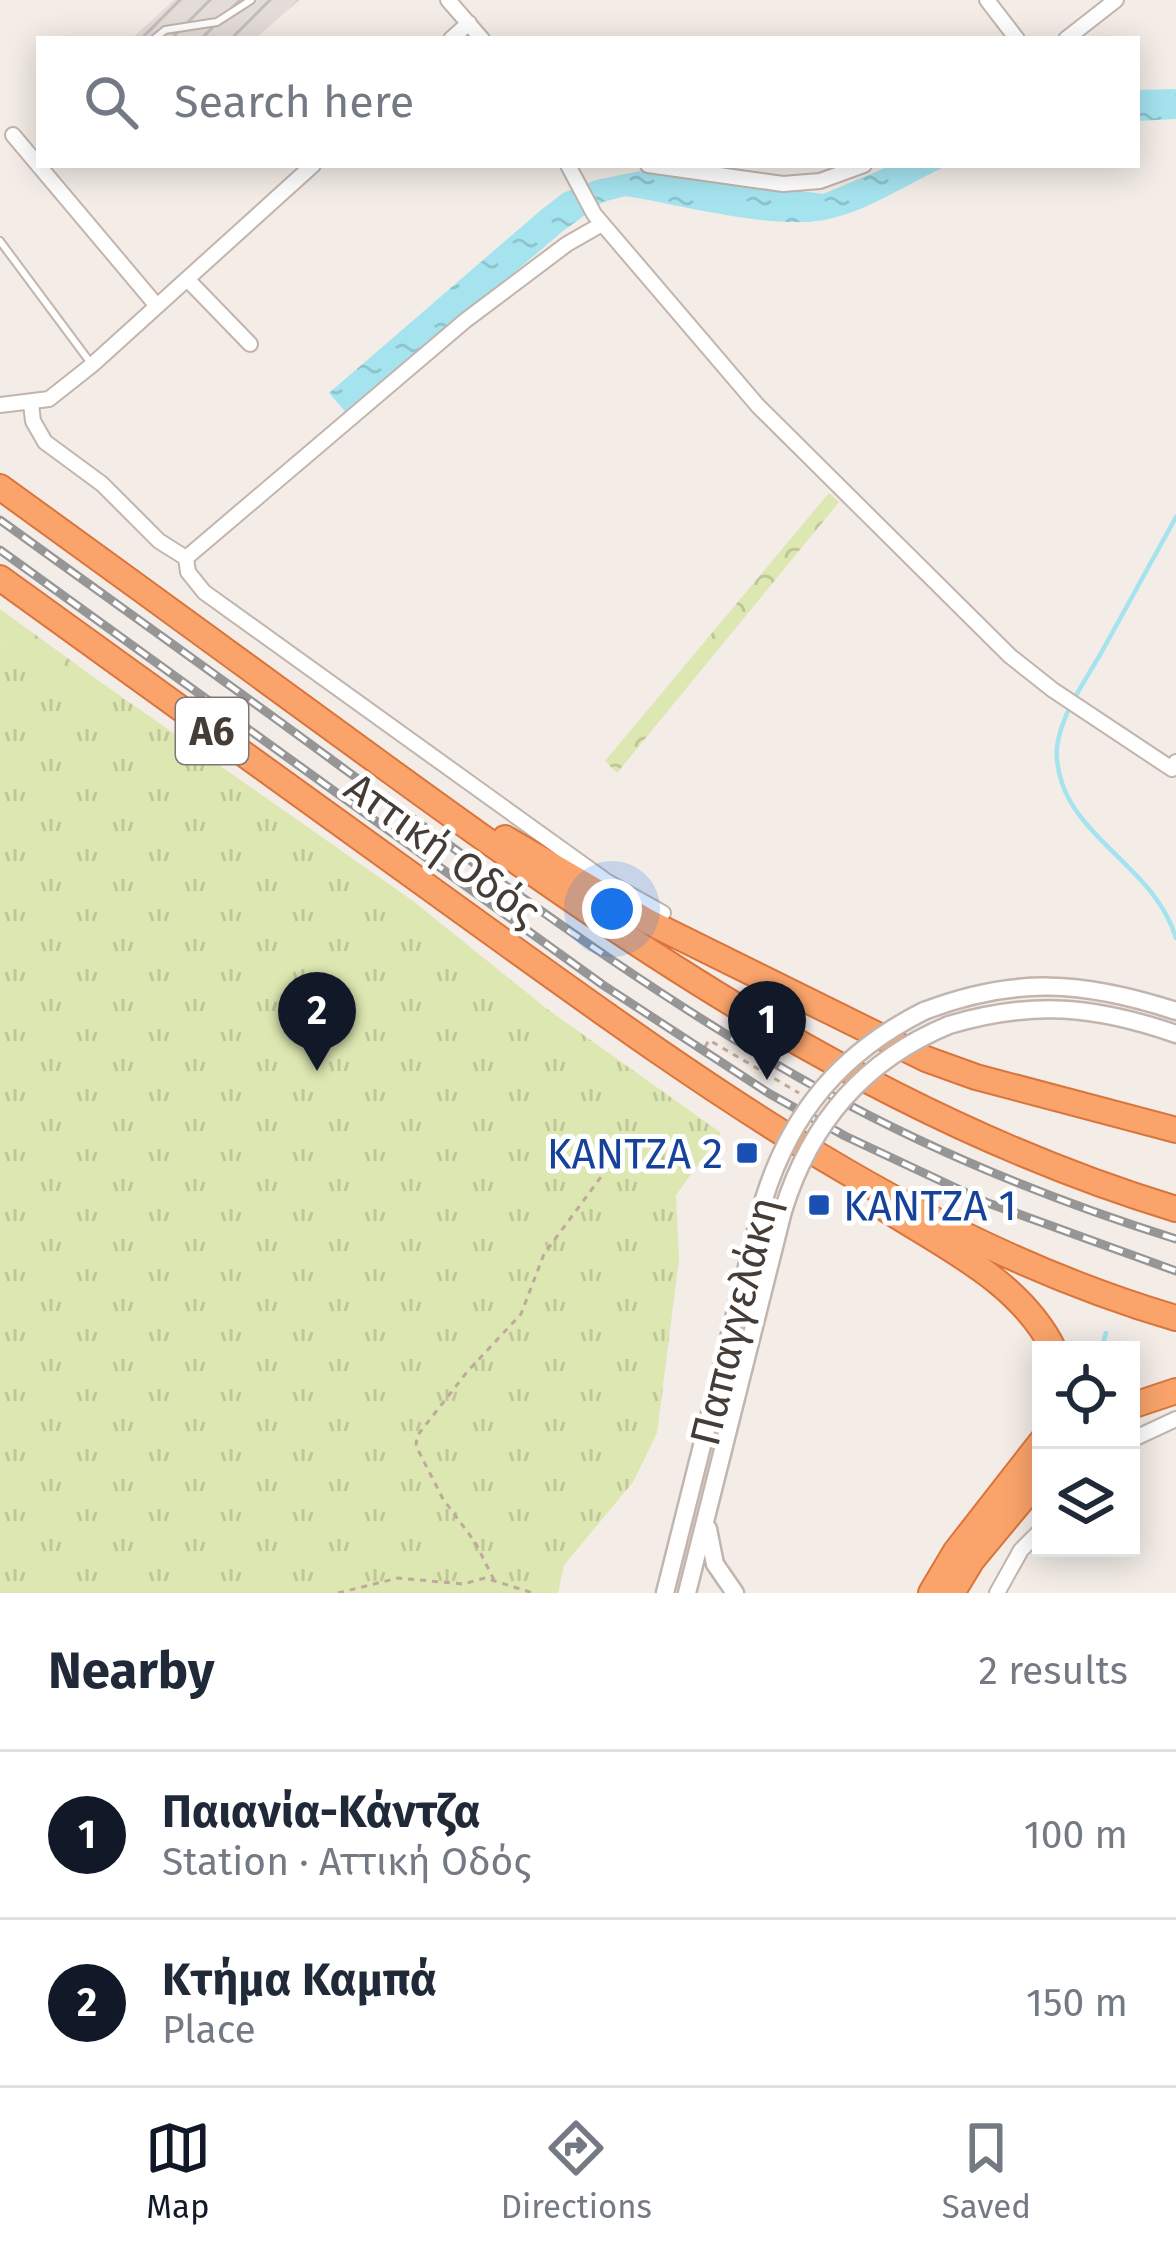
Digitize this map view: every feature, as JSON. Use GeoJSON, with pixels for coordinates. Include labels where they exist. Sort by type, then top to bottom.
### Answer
{"type":"FeatureCollection","features":[{"type":"Feature","properties":{"kind":"highway","name":"Αττική Οδός"},"geometry":{"type":"LineString","coordinates":[[0,488],[653,955],[812,1052],[1002,1145],[1176,1209]]}},
{"type":"Feature","properties":{"kind":"highway","name":"Αττική Οδός"},"geometry":{"type":"LineString","coordinates":[[0,578],[630,1032],[765,1122],[860,1179],[1008,1254],[1176,1318]]}},
{"type":"Feature","properties":{"kind":"highway"},"geometry":{"type":"LineString","coordinates":[[442,808],[532,851],[649,922],[926,1059],[976,1077],[1176,1130]]}},
{"type":"Feature","properties":{"kind":"highway"},"geometry":{"type":"LineString","coordinates":[[765,1122],[1005,1287],[1031,1311],[1049,1341]]}},
{"type":"Feature","properties":{"kind":"highway"},"geometry":{"type":"LineString","coordinates":[[1140,1403],[1176,1391]]}},
{"type":"Feature","properties":{"kind":"highway"},"geometry":{"type":"LineString","coordinates":[[931,1593],[956,1551],[1036,1449]]}},
{"type":"Feature","properties":{"kind":"highway"},"geometry":{"type":"LineString","coordinates":[[956,1588],[1032,1489]]}},
{"type":"Feature","properties":{"kind":"street"},"geometry":{"type":"LineString","coordinates":[[448,0],[480,36]]}},
{"type":"Feature","properties":{"kind":"street"},"geometry":{"type":"LineString","coordinates":[[987,0],[1015,36]]}},
{"type":"Feature","properties":{"kind":"street"},"geometry":{"type":"LineString","coordinates":[[1070,36],[1116,0]]}},
{"type":"Feature","properties":{"kind":"street"},"geometry":{"type":"LineString","coordinates":[[454,36],[469,22]]}},
{"type":"Feature","properties":{"kind":"street"},"geometry":{"type":"LineString","coordinates":[[13,135],[36,162]]}},
{"type":"Feature","properties":{"kind":"street"},"geometry":{"type":"LineString","coordinates":[[41,168],[158,306]]}},
{"type":"Feature","properties":{"kind":"street"},"geometry":{"type":"LineString","coordinates":[[0,405],[50,399],[310,168]]}},
{"type":"Feature","properties":{"kind":"street"},"geometry":{"type":"LineString","coordinates":[[672,168],[802,184],[854,168]]}},
{"type":"Feature","properties":{"kind":"street"},"geometry":{"type":"LineString","coordinates":[[573,170],[598,219],[758,406],[1010,656],[1053,690],[1174,768]]}},
{"type":"Feature","properties":{"kind":"street"},"geometry":{"type":"LineString","coordinates":[[186,558],[466,320],[598,219]]}},
{"type":"Feature","properties":{"kind":"street"},"geometry":{"type":"LineString","coordinates":[[187,279],[250,344]]}},
{"type":"Feature","properties":{"kind":"street"},"geometry":{"type":"LineString","coordinates":[[31,404],[33,421],[45,442],[102,484],[159,541],[186,558],[188,572],[204,592],[606,881],[663,914]]}},
{"type":"Feature","properties":{"kind":"street","name":"Παπαγγελάκη"},"geometry":{"type":"LineString","coordinates":[[665,1593],[764,1199],[782,1151],[811,1100],[864,1046],[924,1012],[975,994],[1044,985],[1107,991],[1176,1011]]}},
{"type":"Feature","properties":{"kind":"street","name":"Παπαγγελάκη"},"geometry":{"type":"LineString","coordinates":[[687,1593],[783,1210],[803,1156],[846,1093],[898,1050],[949,1025],[1019,1010],[1097,1010],[1176,1034]]}},
{"type":"Feature","properties":{"kind":"street"},"geometry":{"type":"LineString","coordinates":[[1140,1436],[1176,1419]]}},
{"type":"Feature","properties":{"kind":"street"},"geometry":{"type":"LineString","coordinates":[[708,1512],[715,1564],[735,1593]]}},
{"type":"Feature","properties":{"kind":"street"},"geometry":{"type":"LineString","coordinates":[[997,1593],[1032,1539]]}},
{"type":"Feature","properties":{"kind":"lane"},"geometry":{"type":"LineString","coordinates":[[158,36],[165,30],[217,22],[251,0]]}},
{"type":"Feature","properties":{"kind":"lane"},"geometry":{"type":"LineString","coordinates":[[0,241],[92,365]]}},
{"type":"Feature","properties":{"kind":"path"},"geometry":{"type":"LineString","coordinates":[[705,1047],[714,1033]]}},
{"type":"Feature","properties":{"kind":"path"},"geometry":{"type":"LineString","coordinates":[[709,1040],[811,1100]]}},
{"type":"Feature","properties":{"kind":"path"},"geometry":{"type":"LineString","coordinates":[[494,1580],[484,1557],[443,1499],[416,1446],[417,1436],[521,1313],[544,1253],[612,1162]]}},
{"type":"Feature","properties":{"kind":"path"},"geometry":{"type":"LineString","coordinates":[[338,1593],[398,1578],[463,1584],[494,1580],[533,1593]]}},
{"type":"Feature","properties":{"kind":"shaded area"},"geometry":{"type":"Polygon","coordinates":[[[174,0],[299,0],[258,36],[134,36],[174,0]]]}},
{"type":"Feature","properties":{"kind":"green space"},"geometry":{"type":"Polygon","coordinates":[[[829,493],[839,502],[617,773],[605,761],[829,493]]]}},
{"type":"Feature","properties":{"kind":"green space"},"geometry":{"type":"Polygon","coordinates":[[[0,609],[99,681],[69,686],[0,640],[0,609]]]}},
{"type":"Feature","properties":{"kind":"green space"},"geometry":{"type":"Polygon","coordinates":[[[0,640],[69,685],[99,681],[413,901],[547,1009],[721,1133],[676,1195],[679,1259],[657,1433],[633,1482],[564,1565],[558,1593],[0,1593],[0,640]]]}},
{"type":"Feature","properties":{"kind":"water"},"geometry":{"type":"Polygon","coordinates":[[[1176,89],[1176,119],[1140,121],[1140,90],[1176,89]]]}},
{"type":"Feature","properties":{"kind":"water"},"geometry":{"type":"Polygon","coordinates":[[[885,168],[943,168],[860,209],[808,222],[756,219],[626,196],[603,202],[348,415],[329,393],[563,193],[596,180],[645,170],[823,194],[885,168]]]}},
{"type":"Feature","properties":{"kind":"waterway"},"geometry":{"type":"LineString","coordinates":[[1176,517],[1074,699],[1059,735],[1057,756],[1062,783],[1075,809],[1159,902],[1176,938]]}},
{"type":"Feature","properties":{"kind":"waterway"},"geometry":{"type":"LineString","coordinates":[[1104,1341],[1106,1333]]}},
{"type":"Feature","properties":{"kind":"railway"},"geometry":{"type":"LineString","coordinates":[[0,520],[522,897],[700,1018],[865,1114],[952,1155],[1176,1239]]}},
{"type":"Feature","properties":{"kind":"railway"},"geometry":{"type":"LineString","coordinates":[[0,550],[603,985],[770,1094],[845,1136],[988,1203],[1176,1271]]}},
{"type":"Feature","properties":{"kind":"place","name":"Kτήμα Καμπά"},"geometry":{"type":"Point","coordinates":[317,1071]}},
{"type":"Feature","properties":{"kind":"place","name":"Παιανία-Κάντζα"},"geometry":{"type":"Point","coordinates":[767,1080]}},
{"type":"Feature","properties":{"kind":"place","name":"ΚΑΝΤΖΑ 2"},"geometry":{"type":"Point","coordinates":[747,1153]}},
{"type":"Feature","properties":{"kind":"place","name":"ΚΑΝΤΖΑ 1"},"geometry":{"type":"Point","coordinates":[819,1205]}}]}
